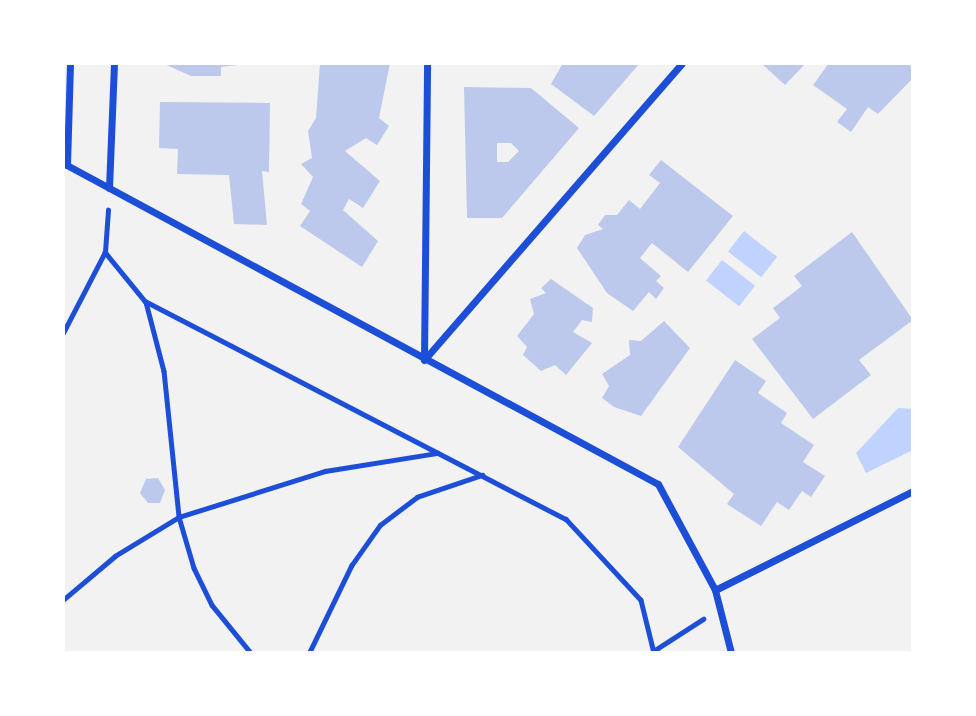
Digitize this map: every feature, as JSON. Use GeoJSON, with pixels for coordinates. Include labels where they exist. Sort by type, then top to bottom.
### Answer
{"type":"FeatureCollection","features":[{"type":"Feature","properties":{"kind":"street"},"geometry":{"type":"LineString","coordinates":[[70,63],[65,164],[658,484],[715,590],[731,653]]}},
{"type":"Feature","properties":{"kind":"street"},"geometry":{"type":"LineString","coordinates":[[109,188],[114,63]]}},
{"type":"Feature","properties":{"kind":"street"},"geometry":{"type":"LineString","coordinates":[[424,360],[427,63]]}},
{"type":"Feature","properties":{"kind":"street"},"geometry":{"type":"LineString","coordinates":[[424,360],[682,63]]}},
{"type":"Feature","properties":{"kind":"street"},"geometry":{"type":"LineString","coordinates":[[715,590],[913,491]]}},
{"type":"Feature","properties":{"kind":"path"},"geometry":{"type":"LineString","coordinates":[[63,334],[105,252],[109,188]]}},
{"type":"Feature","properties":{"kind":"path"},"geometry":{"type":"LineString","coordinates":[[105,252],[145,301],[566,519],[602,552],[641,600],[653,652],[720,609]]}},
{"type":"Feature","properties":{"kind":"path"},"geometry":{"type":"LineString","coordinates":[[145,301],[164,371],[179,517],[212,605],[251,653]]}},
{"type":"Feature","properties":{"kind":"path"},"geometry":{"type":"LineString","coordinates":[[63,600],[115,556],[179,517],[325,471],[439,453]]}},
{"type":"Feature","properties":{"kind":"path"},"geometry":{"type":"LineString","coordinates":[[309,653],[351,566],[380,525],[417,497],[483,475]]}},
{"type":"Feature","properties":{"kind":"water"},"geometry":{"type":"Polygon","coordinates":[[[744,231],[777,257],[761,277],[728,251],[744,231]]]}},
{"type":"Feature","properties":{"kind":"water"},"geometry":{"type":"Polygon","coordinates":[[[722,260],[755,286],[739,306],[706,280],[722,260]]]}},
{"type":"Feature","properties":{"kind":"water"},"geometry":{"type":"Polygon","coordinates":[[[898,408],[913,409],[913,450],[866,473],[856,453],[898,408]]]}},
{"type":"Feature","properties":{"kind":"building"},"geometry":{"type":"Polygon","coordinates":[[[162,63],[253,63],[221,67],[221,76],[191,76],[162,63]]]}},
{"type":"Feature","properties":{"kind":"building"},"geometry":{"type":"Polygon","coordinates":[[[320,63],[390,63],[379,118],[389,126],[377,145],[366,138],[345,151],[380,181],[363,208],[349,199],[343,210],[378,241],[362,267],[300,226],[310,211],[301,204],[313,177],[301,164],[312,158],[308,131],[316,118],[320,63]]]}},
{"type":"Feature","properties":{"kind":"building"},"geometry":{"type":"Polygon","coordinates":[[[563,63],[640,63],[594,116],[551,84],[563,63]]]}},
{"type":"Feature","properties":{"kind":"building"},"geometry":{"type":"Polygon","coordinates":[[[761,63],[806,63],[785,85],[761,63]]]}},
{"type":"Feature","properties":{"kind":"building"},"geometry":{"type":"Polygon","coordinates":[[[829,63],[910,63],[913,78],[878,114],[868,107],[851,132],[837,122],[847,109],[813,85],[829,63]]]}},
{"type":"Feature","properties":{"kind":"building"},"geometry":{"type":"Polygon","coordinates":[[[464,87],[531,88],[579,128],[502,218],[467,218],[464,87]],[[497,143],[497,162],[508,162],[519,151],[511,143],[497,143]]]}},
{"type":"Feature","properties":{"kind":"building"},"geometry":{"type":"Polygon","coordinates":[[[160,102],[270,103],[269,172],[262,171],[267,225],[234,224],[229,175],[177,174],[178,149],[159,148],[160,102]]]}},
{"type":"Feature","properties":{"kind":"building"},"geometry":{"type":"Polygon","coordinates":[[[661,160],[733,216],[688,272],[652,243],[640,258],[661,276],[656,281],[664,288],[656,299],[649,292],[633,311],[607,293],[577,248],[585,235],[603,229],[598,225],[605,215],[617,215],[629,200],[640,209],[660,183],[649,175],[661,160]]]}},
{"type":"Feature","properties":{"kind":"building"},"geometry":{"type":"Polygon","coordinates":[[[852,232],[913,320],[859,360],[871,375],[813,419],[752,339],[780,318],[773,308],[802,286],[794,276],[852,232]]]}},
{"type":"Feature","properties":{"kind":"building"},"geometry":{"type":"Polygon","coordinates":[[[551,279],[593,308],[592,322],[582,320],[573,332],[592,343],[566,375],[555,365],[541,371],[523,355],[527,347],[517,336],[534,314],[530,299],[546,293],[541,288],[551,279]]]}},
{"type":"Feature","properties":{"kind":"building"},"geometry":{"type":"Polygon","coordinates":[[[664,321],[690,348],[641,416],[614,407],[602,398],[609,386],[602,374],[630,355],[629,340],[641,341],[664,321]]]}},
{"type":"Feature","properties":{"kind":"building"},"geometry":{"type":"Polygon","coordinates":[[[735,360],[766,381],[758,393],[787,413],[781,423],[814,445],[803,462],[825,476],[811,497],[802,491],[789,510],[777,502],[761,526],[727,504],[734,494],[678,447],[735,360]]]}},
{"type":"Feature","properties":{"kind":"building"},"geometry":{"type":"Polygon","coordinates":[[[158,478],[165,490],[160,503],[148,503],[140,493],[146,479],[158,478]]]}}]}
